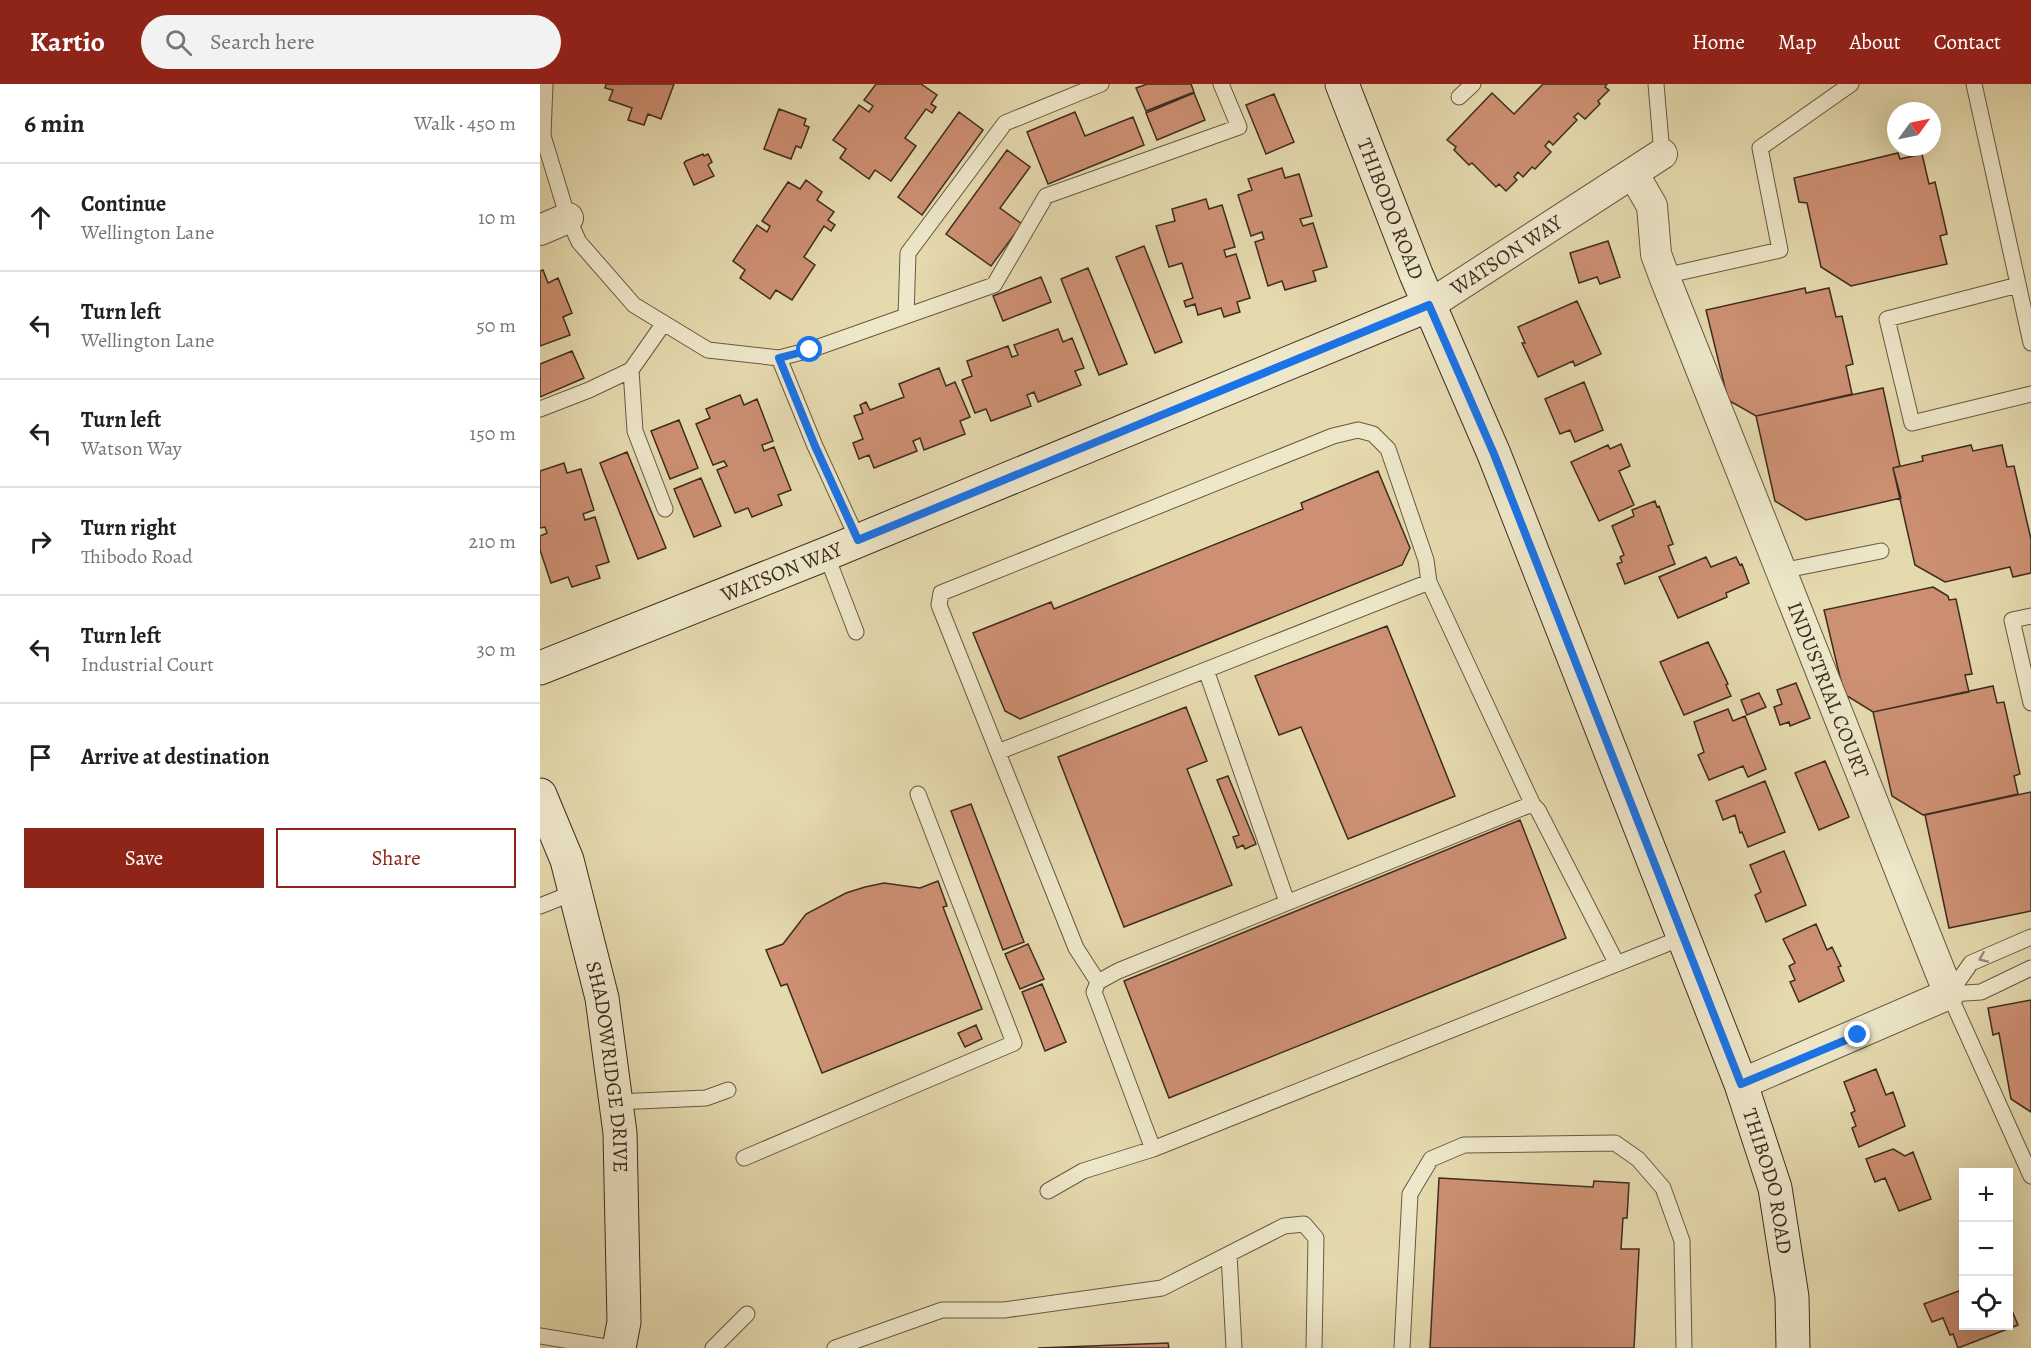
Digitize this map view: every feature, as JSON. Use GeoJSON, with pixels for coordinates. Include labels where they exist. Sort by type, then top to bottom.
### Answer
{"type":"FeatureCollection","features":[{"type":"Feature","properties":{"kind":"street","name":"THIBODO ROAD"},"geometry":{"type":"LineString","coordinates":[[1342,84],[1429,305],[1494,454],[1741,1084],[1775,1188],[1792,1297],[1793,1348]]}},
{"type":"Feature","properties":{"kind":"street","name":"WATSON WAY"},"geometry":{"type":"LineString","coordinates":[[540,668],[826,554],[1429,305],[1662,154]]}},
{"type":"Feature","properties":{"kind":"street","name":"INDUSTRIAL COURT"},"geometry":{"type":"LineString","coordinates":[[1633,173],[1652,206],[1656,254],[1664,276],[1949,994]]}},
{"type":"Feature","properties":{"kind":"street"},"geometry":{"type":"LineString","coordinates":[[540,230],[568,218]]}},
{"type":"Feature","properties":{"kind":"street","name":"SHADOWRIDGE DRIVE"},"geometry":{"type":"LineString","coordinates":[[540,795],[567,860],[602,998],[620,1133],[623,1310],[620,1348]]}},
{"type":"Feature","properties":{"kind":"street"},"geometry":{"type":"LineString","coordinates":[[1741,1084],[1949,994]]}},
{"type":"Feature","properties":{"kind":"lane"},"geometry":{"type":"LineString","coordinates":[[545,84],[543,136],[568,218],[579,242],[634,305],[708,350],[779,358],[810,350],[994,285],[1046,196],[1239,127],[1221,84]]}},
{"type":"Feature","properties":{"kind":"lane"},"geometry":{"type":"LineString","coordinates":[[906,316],[908,253],[1005,123],[1101,84]]}},
{"type":"Feature","properties":{"kind":"lane"},"geometry":{"type":"LineString","coordinates":[[1459,97],[1473,84]]}},
{"type":"Feature","properties":{"kind":"lane"},"geometry":{"type":"LineString","coordinates":[[1656,84],[1662,154]]}},
{"type":"Feature","properties":{"kind":"lane"},"geometry":{"type":"LineString","coordinates":[[1664,276],[1780,250],[1760,148],[1851,84]]}},
{"type":"Feature","properties":{"kind":"lane"},"geometry":{"type":"LineString","coordinates":[[1974,84],[2031,343]]}},
{"type":"Feature","properties":{"kind":"lane"},"geometry":{"type":"LineString","coordinates":[[2018,285],[1887,319],[1912,423],[2031,394]]}},
{"type":"Feature","properties":{"kind":"lane"},"geometry":{"type":"LineString","coordinates":[[540,409],[589,390],[631,370],[664,323]]}},
{"type":"Feature","properties":{"kind":"lane"},"geometry":{"type":"LineString","coordinates":[[779,358],[815,446],[858,540]]}},
{"type":"Feature","properties":{"kind":"lane"},"geometry":{"type":"LineString","coordinates":[[631,370],[636,432],[665,509]]}},
{"type":"Feature","properties":{"kind":"lane"},"geometry":{"type":"LineString","coordinates":[[1098,982],[1076,948],[939,605],[941,594],[1333,435],[1358,430],[1373,434],[1389,449],[1426,560],[1429,582],[1533,805],[1543,820],[1617,964]]}},
{"type":"Feature","properties":{"kind":"lane"},"geometry":{"type":"LineString","coordinates":[[1781,572],[1881,550]]}},
{"type":"Feature","properties":{"kind":"lane"},"geometry":{"type":"LineString","coordinates":[[826,554],[856,632]]}},
{"type":"Feature","properties":{"kind":"lane"},"geometry":{"type":"LineString","coordinates":[[998,752],[1429,582]]}},
{"type":"Feature","properties":{"kind":"lane"},"geometry":{"type":"LineString","coordinates":[[2031,616],[2012,620],[2031,703]]}},
{"type":"Feature","properties":{"kind":"lane"},"geometry":{"type":"LineString","coordinates":[[1206,670],[1287,902]]}},
{"type":"Feature","properties":{"kind":"lane"},"geometry":{"type":"LineString","coordinates":[[744,1158],[1014,1043],[918,794]]}},
{"type":"Feature","properties":{"kind":"lane"},"geometry":{"type":"LineString","coordinates":[[1153,1149],[1094,992],[1098,982],[1118,971],[1287,902],[1533,805]]}},
{"type":"Feature","properties":{"kind":"lane"},"geometry":{"type":"LineString","coordinates":[[540,906],[575,892]]}},
{"type":"Feature","properties":{"kind":"lane"},"geometry":{"type":"LineString","coordinates":[[1048,1191],[1083,1171],[1153,1149],[1684,937]]}},
{"type":"Feature","properties":{"kind":"lane"},"geometry":{"type":"LineString","coordinates":[[1949,994],[1971,963],[2031,937]]}},
{"type":"Feature","properties":{"kind":"lane"},"geometry":{"type":"LineString","coordinates":[[1949,994],[1981,992],[2031,968]]}},
{"type":"Feature","properties":{"kind":"lane"},"geometry":{"type":"LineString","coordinates":[[1949,994],[2031,1176]]}},
{"type":"Feature","properties":{"kind":"lane"},"geometry":{"type":"LineString","coordinates":[[616,1102],[706,1098],[728,1090]]}},
{"type":"Feature","properties":{"kind":"lane"},"geometry":{"type":"LineString","coordinates":[[1402,1348],[1410,1194],[1431,1159],[1464,1145],[1615,1143],[1638,1159],[1663,1188],[1682,1241],[1684,1348]]}},
{"type":"Feature","properties":{"kind":"lane"},"geometry":{"type":"LineString","coordinates":[[835,1348],[942,1310],[1004,1310],[1162,1288],[1284,1226],[1304,1224],[1316,1238],[1314,1348]]}},
{"type":"Feature","properties":{"kind":"lane"},"geometry":{"type":"LineString","coordinates":[[1229,1254],[1234,1348]]}},
{"type":"Feature","properties":{"kind":"lane"},"geometry":{"type":"LineString","coordinates":[[713,1348],[747,1314]]}},
{"type":"Feature","properties":{"kind":"lane"},"geometry":{"type":"LineString","coordinates":[[540,1336],[612,1348]]}},
{"type":"Feature","properties":{"kind":"building"},"geometry":{"type":"Polygon","coordinates":[[[606,84],[674,84],[661,119],[648,114],[644,125],[628,120],[632,108],[609,100],[613,90],[605,88],[606,84]]]}},
{"type":"Feature","properties":{"kind":"building"},"geometry":{"type":"Polygon","coordinates":[[[876,84],[921,84],[937,95],[931,104],[936,107],[932,113],[926,109],[905,138],[916,146],[891,181],[875,170],[869,179],[840,158],[846,149],[833,140],[859,105],[869,112],[873,106],[864,100],[876,84]]]}},
{"type":"Feature","properties":{"kind":"building"},"geometry":{"type":"Polygon","coordinates":[[[1147,84],[1191,84],[1194,92],[1146,111],[1136,88],[1147,84]]]}},
{"type":"Feature","properties":{"kind":"building"},"geometry":{"type":"Polygon","coordinates":[[[1543,84],[1607,84],[1605,87],[1609,90],[1598,101],[1600,104],[1585,119],[1578,113],[1574,117],[1577,120],[1553,145],[1549,141],[1545,146],[1551,152],[1535,169],[1532,167],[1523,177],[1518,172],[1514,177],[1517,180],[1506,191],[1499,184],[1496,187],[1472,163],[1469,165],[1454,150],[1456,147],[1447,140],[1492,93],[1514,114],[1543,84]]]}},
{"type":"Feature","properties":{"kind":"building"},"geometry":{"type":"Polygon","coordinates":[[[1194,93],[1205,120],[1157,140],[1146,113],[1194,93]]]}},
{"type":"Feature","properties":{"kind":"building"},"geometry":{"type":"Polygon","coordinates":[[[1274,94],[1294,142],[1266,154],[1246,105],[1274,94]]]}},
{"type":"Feature","properties":{"kind":"building"},"geometry":{"type":"Polygon","coordinates":[[[779,109],[806,119],[804,125],[809,127],[801,148],[796,146],[791,159],[764,149],[779,109]]]}},
{"type":"Feature","properties":{"kind":"building"},"geometry":{"type":"Polygon","coordinates":[[[959,112],[983,130],[922,215],[898,197],[959,112]]]}},
{"type":"Feature","properties":{"kind":"building"},"geometry":{"type":"Polygon","coordinates":[[[1075,112],[1085,136],[1133,117],[1144,145],[1048,184],[1027,132],[1075,112]]]}},
{"type":"Feature","properties":{"kind":"building"},"geometry":{"type":"Polygon","coordinates":[[[1007,150],[1030,167],[1000,208],[1022,224],[991,266],[946,234],[1007,150]]]}},
{"type":"Feature","properties":{"kind":"building"},"geometry":{"type":"Polygon","coordinates":[[[703,154],[704,156],[708,154],[712,162],[708,165],[714,176],[694,185],[684,163],[703,154]]]}},
{"type":"Feature","properties":{"kind":"building"},"geometry":{"type":"Polygon","coordinates":[[[1887,156],[1899,156],[1900,159],[1922,156],[1929,184],[1935,182],[1947,234],[1940,236],[1947,264],[1851,286],[1821,267],[1807,203],[1799,202],[1794,178],[1887,156]]]}},
{"type":"Feature","properties":{"kind":"building"},"geometry":{"type":"Polygon","coordinates":[[[1282,168],[1285,178],[1299,174],[1312,216],[1300,219],[1303,226],[1313,223],[1327,267],[1313,271],[1316,281],[1285,290],[1282,281],[1268,286],[1255,242],[1264,239],[1262,232],[1251,236],[1238,195],[1252,190],[1248,179],[1282,168]]]}},
{"type":"Feature","properties":{"kind":"building"},"geometry":{"type":"Polygon","coordinates":[[[806,180],[822,192],[817,200],[834,212],[828,220],[835,225],[831,231],[824,226],[804,257],[815,265],[792,300],[776,290],[770,299],[740,278],[745,270],[733,261],[757,225],[767,232],[770,226],[762,221],[788,182],[800,189],[806,180]]]}},
{"type":"Feature","properties":{"kind":"building"},"geometry":{"type":"Polygon","coordinates":[[[1206,199],[1209,209],[1222,205],[1235,247],[1224,250],[1226,257],[1236,254],[1250,298],[1237,302],[1240,312],[1224,317],[1221,308],[1198,315],[1195,304],[1186,307],[1184,301],[1193,298],[1182,263],[1169,267],[1156,226],[1175,221],[1172,209],[1206,199]]]}},
{"type":"Feature","properties":{"kind":"building"},"geometry":{"type":"Polygon","coordinates":[[[1608,241],[1620,277],[1600,284],[1597,277],[1579,283],[1570,253],[1608,241]]]}},
{"type":"Feature","properties":{"kind":"building"},"geometry":{"type":"Polygon","coordinates":[[[1144,246],[1182,342],[1155,353],[1116,257],[1144,246]]]}},
{"type":"Feature","properties":{"kind":"building"},"geometry":{"type":"Polygon","coordinates":[[[1088,268],[1127,364],[1099,375],[1061,279],[1088,268]]]}},
{"type":"Feature","properties":{"kind":"building"},"geometry":{"type":"Polygon","coordinates":[[[543,270],[548,283],[558,278],[572,313],[563,317],[570,335],[540,346],[540,271],[543,270]]]}},
{"type":"Feature","properties":{"kind":"building"},"geometry":{"type":"Polygon","coordinates":[[[1041,277],[1051,302],[1003,321],[993,296],[1041,277]]]}},
{"type":"Feature","properties":{"kind":"building"},"geometry":{"type":"Polygon","coordinates":[[[1805,288],[1806,293],[1829,288],[1836,317],[1842,316],[1853,364],[1846,366],[1852,394],[1756,416],[1728,400],[1706,310],[1805,288]]]}},
{"type":"Feature","properties":{"kind":"building"},"geometry":{"type":"Polygon","coordinates":[[[1577,301],[1601,354],[1575,366],[1573,361],[1538,377],[1522,343],[1525,343],[1518,327],[1577,301]]]}},
{"type":"Feature","properties":{"kind":"building"},"geometry":{"type":"Polygon","coordinates":[[[1058,329],[1063,342],[1072,338],[1084,368],[1075,371],[1081,385],[1038,402],[1034,392],[1027,395],[1031,406],[991,421],[986,409],[975,413],[962,380],[972,376],[967,361],[1008,346],[1012,357],[1018,355],[1014,345],[1058,329]]]}},
{"type":"Feature","properties":{"kind":"building"},"geometry":{"type":"Polygon","coordinates":[[[572,351],[584,378],[540,397],[540,364],[572,351]]]}},
{"type":"Feature","properties":{"kind":"building"},"geometry":{"type":"Polygon","coordinates":[[[939,368],[946,386],[955,382],[970,417],[960,421],[965,434],[924,450],[920,438],[913,441],[917,451],[874,468],[869,455],[859,459],[853,443],[863,439],[854,416],[863,413],[860,405],[866,402],[870,410],[904,397],[899,384],[939,368]]]}},
{"type":"Feature","properties":{"kind":"building"},"geometry":{"type":"Polygon","coordinates":[[[1584,382],[1603,430],[1575,442],[1570,430],[1560,434],[1545,399],[1584,382]]]}},
{"type":"Feature","properties":{"kind":"building"},"geometry":{"type":"Polygon","coordinates":[[[1883,388],[1900,466],[1893,468],[1901,498],[1806,520],[1775,501],[1756,416],[1883,388]]]}},
{"type":"Feature","properties":{"kind":"building"},"geometry":{"type":"Polygon","coordinates":[[[740,395],[744,405],[757,399],[773,441],[762,445],[764,451],[774,447],[791,490],[778,495],[782,505],[752,517],[748,508],[735,513],[717,470],[727,466],[724,461],[713,465],[696,424],[710,418],[706,409],[740,395]]]}},
{"type":"Feature","properties":{"kind":"building"},"geometry":{"type":"Polygon","coordinates":[[[679,420],[698,468],[670,479],[651,431],[679,420]]]}},
{"type":"Feature","properties":{"kind":"building"},"geometry":{"type":"Polygon","coordinates":[[[1621,444],[1630,466],[1619,471],[1634,505],[1599,521],[1571,462],[1608,445],[1610,449],[1621,444]]]}},
{"type":"Feature","properties":{"kind":"building"},"geometry":{"type":"Polygon","coordinates":[[[1971,445],[1973,451],[2002,445],[2007,467],[2014,466],[2031,539],[2031,573],[2013,577],[2010,567],[1945,582],[1915,565],[1893,468],[1923,461],[1922,456],[1971,445]]]}},
{"type":"Feature","properties":{"kind":"building"},"geometry":{"type":"Polygon","coordinates":[[[627,452],[666,548],[638,559],[600,463],[627,452]]]}},
{"type":"Feature","properties":{"kind":"building"},"geometry":{"type":"Polygon","coordinates":[[[564,463],[567,473],[581,469],[594,510],[583,514],[585,520],[595,517],[609,562],[596,566],[600,578],[572,587],[568,577],[551,583],[540,550],[540,536],[547,533],[545,527],[540,528],[540,471],[564,463]]]}},
{"type":"Feature","properties":{"kind":"building"},"geometry":{"type":"Polygon","coordinates":[[[1378,471],[1410,548],[1402,565],[1020,719],[1005,711],[973,633],[1051,602],[1054,609],[1303,509],[1301,503],[1378,471]]]}},
{"type":"Feature","properties":{"kind":"building"},"geometry":{"type":"Polygon","coordinates":[[[701,478],[721,526],[694,537],[674,489],[701,478]]]}},
{"type":"Feature","properties":{"kind":"building"},"geometry":{"type":"Polygon","coordinates":[[[1655,501],[1673,544],[1668,546],[1675,564],[1625,584],[1617,564],[1622,562],[1620,557],[1624,555],[1612,526],[1634,516],[1632,510],[1655,501]]]}},
{"type":"Feature","properties":{"kind":"building"},"geometry":{"type":"Polygon","coordinates":[[[1706,557],[1711,567],[1736,557],[1740,565],[1742,564],[1749,583],[1726,593],[1727,597],[1678,618],[1659,577],[1706,557]]]}},
{"type":"Feature","properties":{"kind":"building"},"geometry":{"type":"Polygon","coordinates":[[[1933,587],[1948,596],[1949,600],[1956,599],[1972,674],[1965,675],[1969,692],[1873,712],[1844,694],[1824,610],[1933,587]]]}},
{"type":"Feature","properties":{"kind":"building"},"geometry":{"type":"Polygon","coordinates":[[[1387,626],[1455,796],[1348,839],[1301,727],[1279,735],[1255,676],[1387,626]]]}},
{"type":"Feature","properties":{"kind":"building"},"geometry":{"type":"Polygon","coordinates":[[[1708,642],[1728,684],[1726,685],[1731,696],[1684,715],[1660,662],[1708,642]]]}},
{"type":"Feature","properties":{"kind":"building"},"geometry":{"type":"Polygon","coordinates":[[[1796,683],[1810,718],[1790,726],[1789,722],[1780,725],[1774,707],[1782,704],[1777,690],[1796,683]]]}},
{"type":"Feature","properties":{"kind":"building"},"geometry":{"type":"Polygon","coordinates":[[[1993,686],[1997,703],[2004,702],[2020,774],[2014,776],[2018,794],[1923,815],[1892,796],[1873,712],[1993,686]]]}},
{"type":"Feature","properties":{"kind":"building"},"geometry":{"type":"Polygon","coordinates":[[[1759,693],[1766,707],[1747,715],[1741,700],[1759,693]]]}},
{"type":"Feature","properties":{"kind":"building"},"geometry":{"type":"Polygon","coordinates":[[[1186,707],[1207,761],[1187,769],[1232,885],[1124,927],[1058,757],[1186,707]]]}},
{"type":"Feature","properties":{"kind":"building"},"geometry":{"type":"Polygon","coordinates":[[[1728,709],[1733,721],[1745,716],[1766,769],[1748,777],[1743,766],[1709,780],[1698,755],[1704,752],[1694,722],[1728,709]]]}},
{"type":"Feature","properties":{"kind":"building"},"geometry":{"type":"Polygon","coordinates":[[[1825,761],[1849,817],[1819,830],[1795,773],[1825,761]]]}},
{"type":"Feature","properties":{"kind":"building"},"geometry":{"type":"Polygon","coordinates":[[[1228,776],[1256,844],[1245,849],[1243,845],[1237,848],[1233,837],[1239,835],[1217,780],[1228,776]]]}},
{"type":"Feature","properties":{"kind":"building"},"geometry":{"type":"Polygon","coordinates":[[[1765,781],[1785,832],[1748,847],[1742,832],[1740,833],[1735,815],[1723,820],[1716,801],[1765,781]]]}},
{"type":"Feature","properties":{"kind":"building"},"geometry":{"type":"Polygon","coordinates":[[[2031,792],[2031,911],[1949,928],[1925,815],[2031,792]]]}},
{"type":"Feature","properties":{"kind":"building"},"geometry":{"type":"Polygon","coordinates":[[[971,804],[1024,942],[1003,950],[951,811],[971,804]]]}},
{"type":"Feature","properties":{"kind":"building"},"geometry":{"type":"Polygon","coordinates":[[[1520,820],[1566,938],[1169,1098],[1124,981],[1520,820]]]}},
{"type":"Feature","properties":{"kind":"building"},"geometry":{"type":"Polygon","coordinates":[[[1784,851],[1806,905],[1766,922],[1755,895],[1761,892],[1750,865],[1784,851]]]}},
{"type":"Feature","properties":{"kind":"building"},"geometry":{"type":"Polygon","coordinates":[[[938,881],[947,906],[943,907],[982,1009],[822,1073],[787,984],[781,986],[766,950],[783,944],[806,914],[846,893],[884,883],[920,888],[938,881]]]}},
{"type":"Feature","properties":{"kind":"building"},"geometry":{"type":"Polygon","coordinates":[[[1816,924],[1827,950],[1832,947],[1841,966],[1838,967],[1844,981],[1799,1002],[1790,982],[1795,980],[1789,966],[1795,963],[1783,939],[1816,924]]]}},
{"type":"Feature","properties":{"kind":"building"},"geometry":{"type":"Polygon","coordinates":[[[1028,944],[1044,979],[1020,989],[1005,954],[1028,944]]]}},
{"type":"Feature","properties":{"kind":"building"},"geometry":{"type":"Polygon","coordinates":[[[1042,984],[1066,1042],[1045,1051],[1022,992],[1042,984]]]}},
{"type":"Feature","properties":{"kind":"building"},"geometry":{"type":"Polygon","coordinates":[[[2031,1000],[2031,1112],[2011,1099],[1999,1033],[1993,1035],[1988,1008],[2031,1000]]]}},
{"type":"Feature","properties":{"kind":"building"},"geometry":{"type":"Polygon","coordinates":[[[976,1025],[982,1039],[965,1047],[958,1033],[976,1025]]]}},
{"type":"Feature","properties":{"kind":"building"},"geometry":{"type":"Polygon","coordinates":[[[1876,1069],[1886,1095],[1893,1092],[1905,1126],[1859,1147],[1852,1128],[1856,1126],[1851,1113],[1855,1111],[1844,1082],[1876,1069]]]}},
{"type":"Feature","properties":{"kind":"building"},"geometry":{"type":"Polygon","coordinates":[[[1893,1149],[1905,1156],[1913,1152],[1931,1199],[1899,1211],[1885,1178],[1875,1182],[1866,1159],[1893,1149]]]}},
{"type":"Feature","properties":{"kind":"building"},"geometry":{"type":"Polygon","coordinates":[[[1439,1178],[1593,1187],[1594,1181],[1629,1183],[1627,1218],[1623,1218],[1621,1249],[1639,1249],[1634,1348],[1430,1348],[1439,1178]]]}},
{"type":"Feature","properties":{"kind":"building"},"geometry":{"type":"Polygon","coordinates":[[[1959,1291],[1959,1330],[2005,1330],[1958,1348],[1943,1318],[1932,1322],[1924,1304],[1959,1291]]]}},
{"type":"Feature","properties":{"kind":"building"},"geometry":{"type":"Polygon","coordinates":[[[2013,1313],[2018,1325],[2013,1327],[2013,1313]]]}},
{"type":"Feature","properties":{"kind":"building"},"geometry":{"type":"Polygon","coordinates":[[[1168,1343],[1169,1348],[1038,1348],[1168,1343]]]}},
{"type":"Feature","properties":{"kind":"route"},"geometry":{"type":"LineString","coordinates":[[810,350],[779,358],[815,446],[858,540],[1429,305],[1494,454],[1741,1084],[1858,1035]]}}]}
